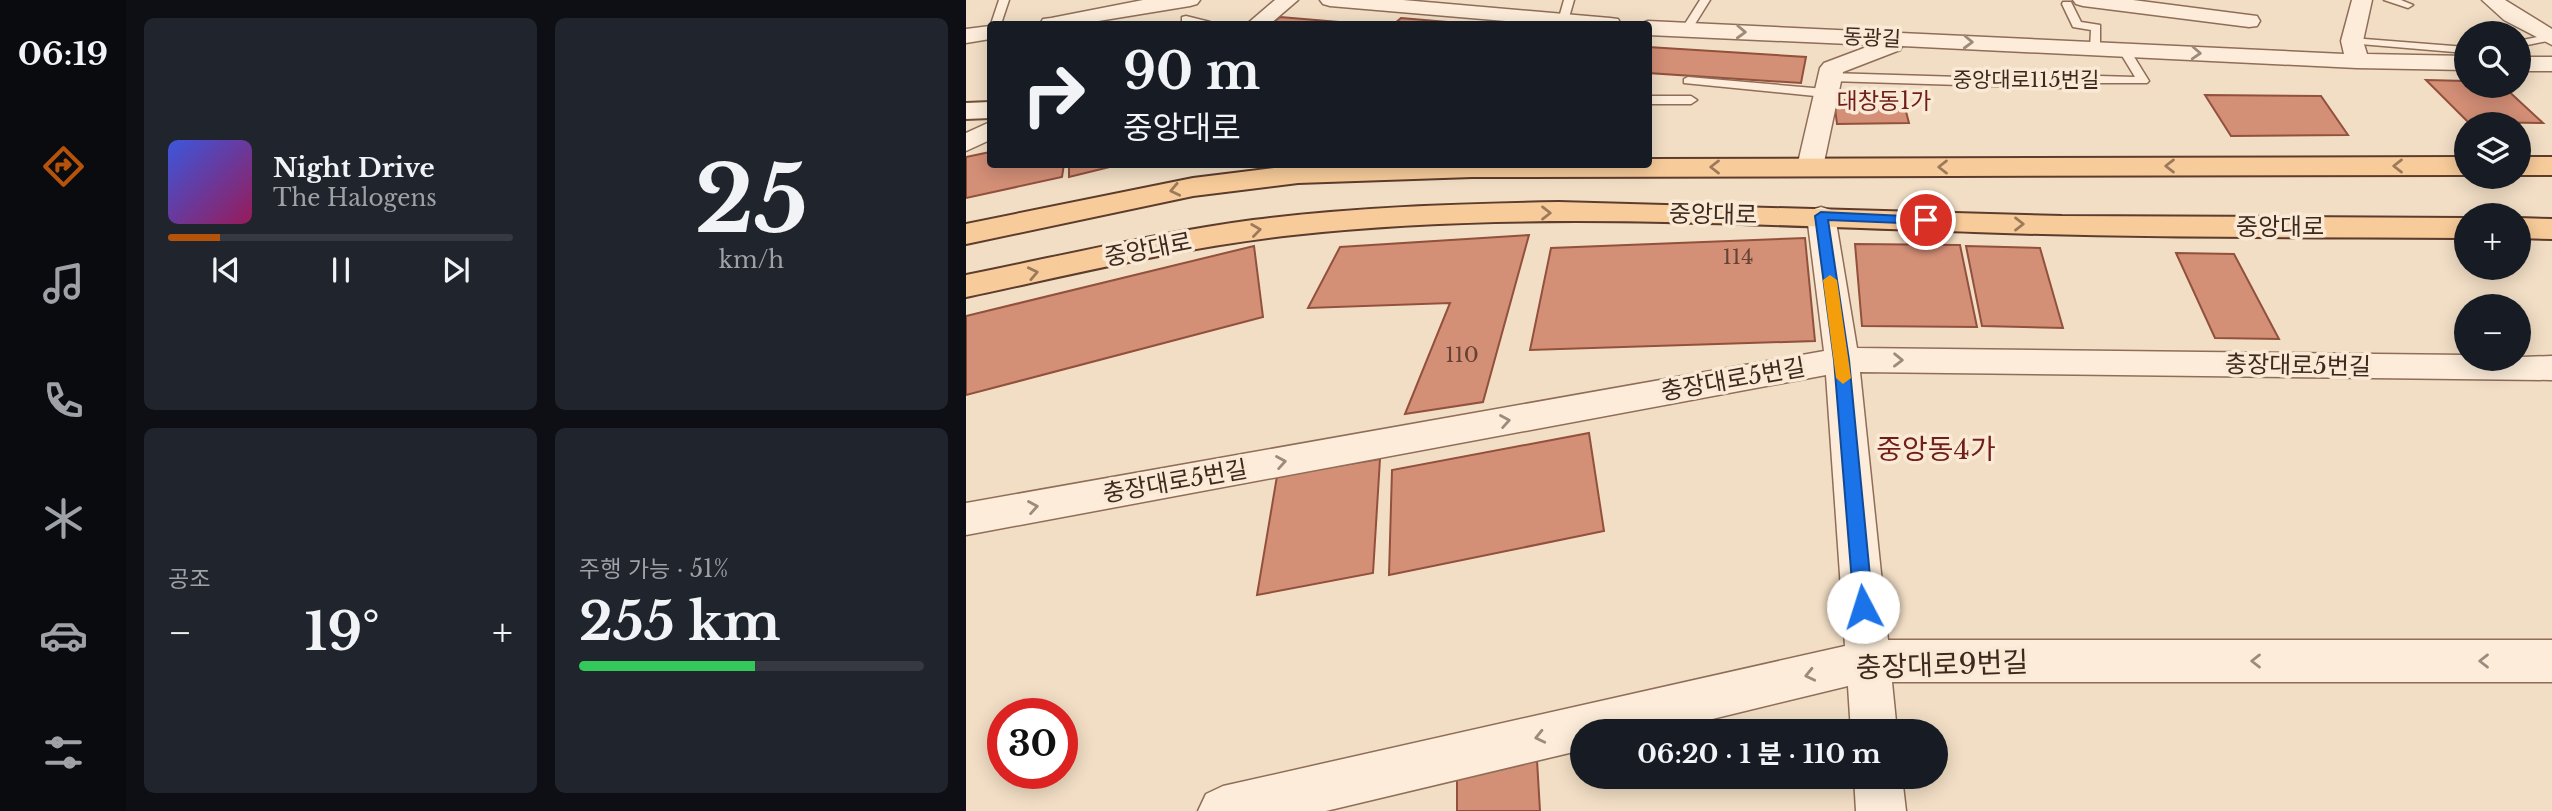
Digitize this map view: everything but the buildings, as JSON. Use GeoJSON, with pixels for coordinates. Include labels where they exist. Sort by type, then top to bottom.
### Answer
{"type":"FeatureCollection","features":[{"type":"Feature","properties":{"kind":"main road"},"geometry":{"type":"LineString","coordinates":[[966,111],[987,110]]}},
{"type":"Feature","properties":{"kind":"main road","name":"중앙대로"},"geometry":{"type":"LineString","coordinates":[[1652,166],[2454,166]]}},
{"type":"Feature","properties":{"kind":"main road"},"geometry":{"type":"LineString","coordinates":[[2531,166],[2552,166]]}},
{"type":"Feature","properties":{"kind":"main road"},"geometry":{"type":"LineString","coordinates":[[1377,168],[1389,170]]}},
{"type":"Feature","properties":{"kind":"main road","name":"중앙대로"},"geometry":{"type":"LineString","coordinates":[[966,234],[1193,187],[1298,174],[1502,168]]}},
{"type":"Feature","properties":{"kind":"main road","name":"중앙대로"},"geometry":{"type":"LineString","coordinates":[[966,286],[1198,239],[1293,225],[1478,213],[1821,216],[2005,224],[2454,228]]}},
{"type":"Feature","properties":{"kind":"main road"},"geometry":{"type":"LineString","coordinates":[[2531,228],[2552,229]]}},
{"type":"Feature","properties":{"kind":"street"},"geometry":{"type":"LineString","coordinates":[[1261,21],[1288,0]]}},
{"type":"Feature","properties":{"kind":"street"},"geometry":{"type":"LineString","coordinates":[[1330,0],[1566,10],[1601,21]]}},
{"type":"Feature","properties":{"kind":"street"},"geometry":{"type":"LineString","coordinates":[[2355,51],[2362,0]]}},
{"type":"Feature","properties":{"kind":"street"},"geometry":{"type":"LineString","coordinates":[[2492,0],[2512,15],[2552,32]]}},
{"type":"Feature","properties":{"kind":"street"},"geometry":{"type":"LineString","coordinates":[[2075,2],[2250,10],[2269,56]]}},
{"type":"Feature","properties":{"kind":"street"},"geometry":{"type":"LineString","coordinates":[[1063,21],[1133,4],[1188,10]]}},
{"type":"Feature","properties":{"kind":"street","name":"동광길"},"geometry":{"type":"LineString","coordinates":[[1652,27],[2269,56],[2355,51],[2454,62]]}},
{"type":"Feature","properties":{"kind":"street"},"geometry":{"type":"LineString","coordinates":[[966,36],[987,33]]}},
{"type":"Feature","properties":{"kind":"street"},"geometry":{"type":"LineString","coordinates":[[1810,167],[1832,68],[1905,40]]}},
{"type":"Feature","properties":{"kind":"street"},"geometry":{"type":"LineString","coordinates":[[2531,64],[2552,64]]}},
{"type":"Feature","properties":{"kind":"street"},"geometry":{"type":"LineString","coordinates":[[966,143],[987,132]]}},
{"type":"Feature","properties":{"kind":"street"},"geometry":{"type":"LineString","coordinates":[[1821,216],[1842,360],[1873,719]]}},
{"type":"Feature","properties":{"kind":"street","name":"충장대로5번길"},"geometry":{"type":"LineString","coordinates":[[966,519],[1842,360],[2552,368]]}},
{"type":"Feature","properties":{"kind":"street","name":"충장대로9번길"},"geometry":{"type":"LineString","coordinates":[[1223,811],[1868,662],[2552,661]]}},
{"type":"Feature","properties":{"kind":"street"},"geometry":{"type":"LineString","coordinates":[[1879,789],[1881,811]]}},
{"type":"Feature","properties":{"kind":"lane"},"geometry":{"type":"LineString","coordinates":[[997,21],[1004,0]]}},
{"type":"Feature","properties":{"kind":"lane"},"geometry":{"type":"LineString","coordinates":[[1686,30],[1706,0]]}},
{"type":"Feature","properties":{"kind":"lane"},"geometry":{"type":"LineString","coordinates":[[2389,0],[2408,5]]}},
{"type":"Feature","properties":{"kind":"lane"},"geometry":{"type":"LineString","coordinates":[[2075,2],[2077,25],[2096,27],[2096,48]]}},
{"type":"Feature","properties":{"kind":"lane"},"geometry":{"type":"LineString","coordinates":[[1188,10],[1202,21]]}},
{"type":"Feature","properties":{"kind":"lane"},"geometry":{"type":"LineString","coordinates":[[2531,39],[2552,32]]}},
{"type":"Feature","properties":{"kind":"lane","name":"중앙대로115번길"},"geometry":{"type":"LineString","coordinates":[[1688,81],[1827,85],[2061,84],[2063,79],[2143,81],[2124,49]]}},
{"type":"Feature","properties":{"kind":"lane"},"geometry":{"type":"LineString","coordinates":[[2355,51],[2454,50]]}},
{"type":"Feature","properties":{"kind":"lane"},"geometry":{"type":"LineString","coordinates":[[1652,100],[1691,100]]}},
{"type":"Feature","properties":{"kind":"slow traffic"},"geometry":{"type":"LineString","coordinates":[[1830,280],[1843,378]]}},
{"type":"Feature","properties":{"kind":"district","name":"대창동1가"},"geometry":{"type":"Point","coordinates":[1884,101]}},
{"type":"Feature","properties":{"kind":"district","name":"중앙동4가"},"geometry":{"type":"Point","coordinates":[1936,449]}},
{"type":"Feature","properties":{"kind":"route"},"geometry":{"type":"LineString","coordinates":[[1863,607],[1842,360],[1821,216],[1926,220]]}}]}
